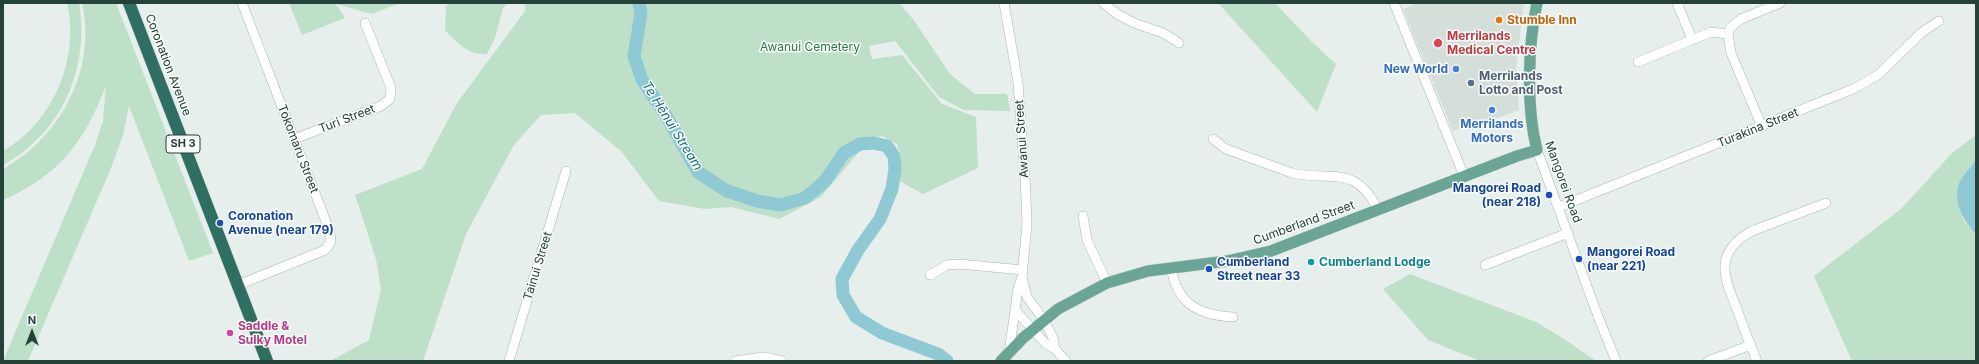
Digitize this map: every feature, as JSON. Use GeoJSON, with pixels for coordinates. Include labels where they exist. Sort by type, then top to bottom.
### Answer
{"type":"FeatureCollection","features":[{"type":"Feature","properties":{"kind":"highway","name":"Coronation Avenue"},"geometry":{"type":"LineString","coordinates":[[129,3],[267,361]]}},
{"type":"Feature","properties":{"kind":"main road","name":"Mangorei Road"},"geometry":{"type":"LineString","coordinates":[[1537,3],[1531,42],[1530,74],[1532,130],[1537,150]]}},
{"type":"Feature","properties":{"kind":"main road","name":"Cumberland Street"},"geometry":{"type":"LineString","coordinates":[[1000,361],[1044,320],[1069,302],[1107,283],[1132,274],[1171,267],[1227,260],[1270,251],[1464,176],[1537,150]]}},
{"type":"Feature","properties":{"kind":"street","name":"Tokomaru Street"},"geometry":{"type":"LineString","coordinates":[[238,285],[325,250],[331,242],[330,232],[242,3]]}},
{"type":"Feature","properties":{"kind":"street","name":"Awanui Street"},"geometry":{"type":"LineString","coordinates":[[1004,3],[1018,83],[1027,224],[1023,273],[1018,288],[1009,353]]}},
{"type":"Feature","properties":{"kind":"street"},"geometry":{"type":"LineString","coordinates":[[1103,3],[1117,14],[1134,23],[1163,33],[1179,43]]}},
{"type":"Feature","properties":{"kind":"street"},"geometry":{"type":"LineString","coordinates":[[1394,3],[1464,176]]}},
{"type":"Feature","properties":{"kind":"street"},"geometry":{"type":"LineString","coordinates":[[1677,3],[1692,39]]}},
{"type":"Feature","properties":{"kind":"street"},"geometry":{"type":"LineString","coordinates":[[1762,127],[1732,53],[1728,34],[1730,28],[1740,19],[1780,3]]}},
{"type":"Feature","properties":{"kind":"street","name":"Turakina Street"},"geometry":{"type":"LineString","coordinates":[[1559,207],[1854,89],[1878,75],[1921,33],[1939,21]]}},
{"type":"Feature","properties":{"kind":"street","name":"Turi Street"},"geometry":{"type":"LineString","coordinates":[[294,140],[381,106],[390,99],[391,88],[365,23]]}},
{"type":"Feature","properties":{"kind":"street"},"geometry":{"type":"LineString","coordinates":[[1638,62],[1711,32],[1728,34]]}},
{"type":"Feature","properties":{"kind":"street"},"geometry":{"type":"LineString","coordinates":[[1213,139],[1226,149],[1292,173],[1302,175],[1339,176],[1348,179],[1364,190],[1378,210]]}},
{"type":"Feature","properties":{"kind":"street","name":"Mangorei Road"},"geometry":{"type":"LineString","coordinates":[[1537,150],[1616,361]]}},
{"type":"Feature","properties":{"kind":"street","name":"Tainui Street"},"geometry":{"type":"LineString","coordinates":[[509,361],[566,171]]}},
{"type":"Feature","properties":{"kind":"street"},"geometry":{"type":"LineString","coordinates":[[1757,361],[1726,282],[1724,264],[1727,255],[1732,245],[1741,237],[1752,231],[1826,203]]}},
{"type":"Feature","properties":{"kind":"street"},"geometry":{"type":"LineString","coordinates":[[1083,216],[1087,240],[1107,283]]}},
{"type":"Feature","properties":{"kind":"street"},"geometry":{"type":"LineString","coordinates":[[1485,265],[1568,233]]}},
{"type":"Feature","properties":{"kind":"street"},"geometry":{"type":"LineString","coordinates":[[930,275],[947,265],[958,264],[1023,273]]}},
{"type":"Feature","properties":{"kind":"street"},"geometry":{"type":"LineString","coordinates":[[1171,267],[1178,291],[1188,303],[1207,313],[1233,317]]}},
{"type":"Feature","properties":{"kind":"street","name":"Awanui Street"},"geometry":{"type":"LineString","coordinates":[[1023,273],[1027,297],[1044,320],[1053,338],[1055,349]]}},
{"type":"Feature","properties":{"kind":"street"},"geometry":{"type":"LineString","coordinates":[[1015,310],[1046,344],[1055,349],[1066,361]]}},
{"type":"Feature","properties":{"kind":"street"},"geometry":{"type":"LineString","coordinates":[[1708,361],[1750,345]]}},
{"type":"Feature","properties":{"kind":"street"},"geometry":{"type":"LineString","coordinates":[[735,361],[764,357],[782,361]]}},
{"type":"Feature","properties":{"kind":"shaded area"},"geometry":{"type":"Polygon","coordinates":[[[1418,3],[1524,3],[1516,68],[1519,110],[1482,124],[1480,122],[1453,131],[1403,9],[1418,3]]]}},
{"type":"Feature","properties":{"kind":"green space"},"geometry":{"type":"Polygon","coordinates":[[[67,3],[79,3],[81,27],[80,51],[75,74],[67,96],[56,117],[41,135],[24,152],[3,165],[3,151],[21,139],[36,124],[49,106],[59,87],[66,67],[70,45],[70,24],[67,3]]]}},
{"type":"Feature","properties":{"kind":"green space"},"geometry":{"type":"Polygon","coordinates":[[[82,3],[116,3],[213,253],[189,261],[129,106],[123,135],[111,168],[28,361],[3,361],[95,145],[103,121],[106,86],[89,124],[68,155],[40,180],[3,200],[3,169],[24,155],[42,139],[57,120],[70,99],[79,76],[84,52],[85,28],[82,3]]]}},
{"type":"Feature","properties":{"kind":"green space"},"geometry":{"type":"Polygon","coordinates":[[[289,3],[400,3],[372,14],[336,4],[345,18],[302,35],[289,3]]]}},
{"type":"Feature","properties":{"kind":"green space"},"geometry":{"type":"Polygon","coordinates":[[[451,3],[508,3],[503,8],[495,38],[487,54],[474,53],[463,47],[445,30],[446,6],[451,3]]]}},
{"type":"Feature","properties":{"kind":"green space","name":"Awanui Cemetery"},"geometry":{"type":"Polygon","coordinates":[[[525,3],[899,3],[913,19],[950,74],[975,94],[1007,94],[1010,111],[964,110],[939,97],[895,41],[869,46],[872,59],[902,55],[942,104],[976,117],[978,168],[923,194],[896,179],[901,157],[897,144],[882,136],[869,140],[821,197],[779,219],[731,207],[705,209],[659,201],[621,151],[575,113],[541,115],[514,145],[466,234],[423,361],[330,361],[369,340],[381,289],[376,259],[355,195],[422,169],[457,103],[525,11],[525,3]]]}},
{"type":"Feature","properties":{"kind":"green space"},"geometry":{"type":"Polygon","coordinates":[[[1218,3],[1275,3],[1313,43],[1336,64],[1317,112],[1218,3]]]}},
{"type":"Feature","properties":{"kind":"green space"},"geometry":{"type":"Polygon","coordinates":[[[1976,135],[1976,160],[1958,186],[1959,208],[1965,222],[1976,234],[1976,361],[1852,361],[1814,276],[1902,208],[1952,153],[1976,135]]]}},
{"type":"Feature","properties":{"kind":"green space"},"geometry":{"type":"Polygon","coordinates":[[[1410,274],[1536,322],[1596,361],[1480,361],[1428,340],[1383,289],[1410,274]]]}},
{"type":"Feature","properties":{"kind":"water"},"geometry":{"type":"Polygon","coordinates":[[[1976,160],[1976,234],[1961,212],[1957,200],[1957,193],[1961,179],[1976,160]]]}},
{"type":"Feature","properties":{"kind":"waterway","name":"Te Hēnui Stream"},"geometry":{"type":"LineString","coordinates":[[639,3],[641,13],[634,56],[642,80],[664,112],[698,172],[727,191],[757,201],[780,205],[805,198],[825,181],[844,153],[860,144],[873,143],[887,146],[894,156],[895,169],[892,189],[880,219],[858,250],[842,279],[843,295],[856,317],[882,333],[938,354],[947,361]]}},
{"type":"Feature","properties":{"kind":"place","name":"Stumble Inn"},"geometry":{"type":"Point","coordinates":[1499,20]}},
{"type":"Feature","properties":{"kind":"place","name":"Merrilands Medical Centre"},"geometry":{"type":"Point","coordinates":[1438,43]}},
{"type":"Feature","properties":{"kind":"place","name":"New World"},"geometry":{"type":"Point","coordinates":[1456,69]}},
{"type":"Feature","properties":{"kind":"place","name":"Merrilands Lotto and Post"},"geometry":{"type":"Point","coordinates":[1471,83]}},
{"type":"Feature","properties":{"kind":"place","name":"Merrilands Motors"},"geometry":{"type":"Point","coordinates":[1492,110]}},
{"type":"Feature","properties":{"kind":"place","name":"Mangorei Road (near 218)"},"geometry":{"type":"Point","coordinates":[1549,195]}},
{"type":"Feature","properties":{"kind":"place","name":"Coronation Avenue (near 179)"},"geometry":{"type":"Point","coordinates":[220,223]}},
{"type":"Feature","properties":{"kind":"place","name":"Mangorei Road (near 221)"},"geometry":{"type":"Point","coordinates":[1579,259]}},
{"type":"Feature","properties":{"kind":"place","name":"Cumberland Lodge"},"geometry":{"type":"Point","coordinates":[1311,262]}},
{"type":"Feature","properties":{"kind":"place","name":"Cumberland Street near 33"},"geometry":{"type":"Point","coordinates":[1209,269]}},
{"type":"Feature","properties":{"kind":"place","name":"Saddle & Sulky Motel"},"geometry":{"type":"Point","coordinates":[230,333]}}]}
